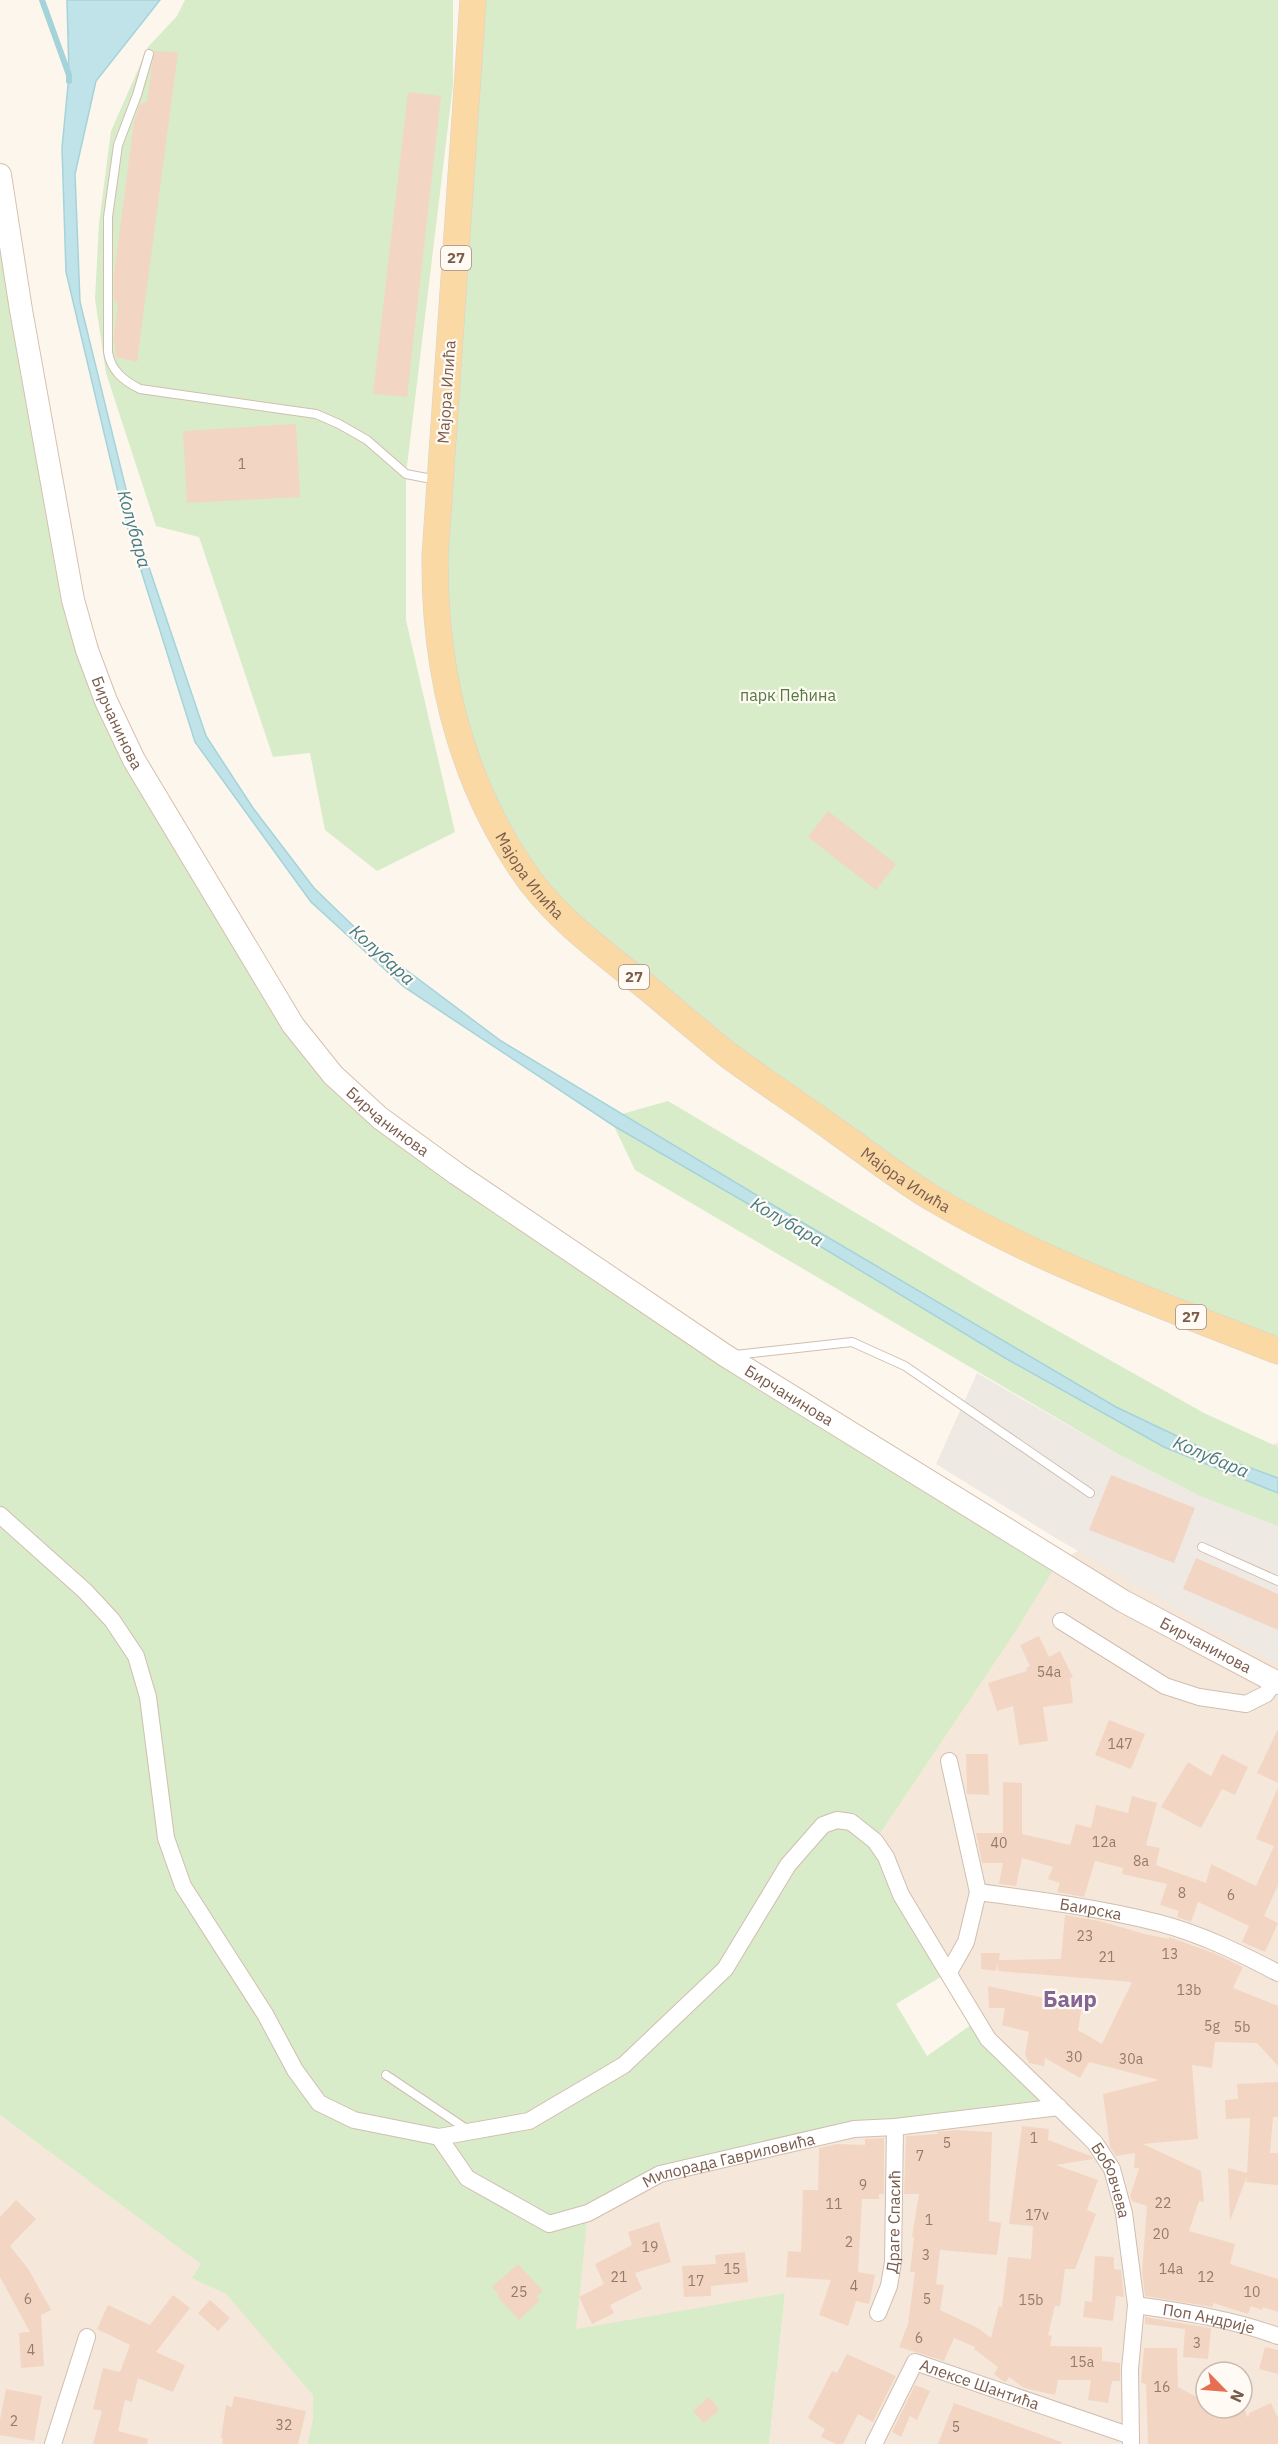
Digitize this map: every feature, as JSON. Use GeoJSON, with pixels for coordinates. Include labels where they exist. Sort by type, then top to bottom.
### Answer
{"type":"FeatureCollection","features":[{"type":"Feature","properties":{"kind":"main road","name":"Мајора Илића"},"geometry":{"type":"LineString","coordinates":[[473,0],[440,480],[435,592],[441,662],[448,698],[470,770],[495,825],[523,872],[571,925],[727,1054],[931,1197],[1039,1253],[1168,1308],[1278,1351]]}},
{"type":"Feature","properties":{"kind":"main road","name":"Бирчанинова"},"geometry":{"type":"LineString","coordinates":[[0,175],[19,299],[73,600],[87,650],[106,702],[134,760],[293,1025],[333,1075],[380,1118],[457,1174],[726,1356],[909,1472],[1123,1601],[1277,1682]]}},
{"type":"Feature","properties":{"kind":"street"},"geometry":{"type":"LineString","coordinates":[[0,1515],[85,1591],[112,1620],[136,1656],[148,1697],[166,1838],[183,1886],[265,2014],[294,2070],[319,2103],[354,2120],[439,2137]]}},
{"type":"Feature","properties":{"kind":"street","name":"Бирчанинова"},"geometry":{"type":"LineString","coordinates":[[1061,1622],[1165,1686],[1199,1697],[1246,1704],[1266,1694],[1277,1682]]}},
{"type":"Feature","properties":{"kind":"street"},"geometry":{"type":"LineString","coordinates":[[949,1761],[978,1892],[966,1942],[949,1972]]}},
{"type":"Feature","properties":{"kind":"street","name":"Бобовчева"},"geometry":{"type":"LineString","coordinates":[[439,2137],[529,2121],[624,2065],[724,1969],[788,1865],[823,1825],[837,1820],[850,1822],[875,1841],[886,1857],[901,1895],[988,2039],[1095,2144],[1117,2182],[1124,2213],[1136,2305],[1130,2369],[1131,2440]]}},
{"type":"Feature","properties":{"kind":"street","name":"Баирска"},"geometry":{"type":"LineString","coordinates":[[978,1892],[1071,1905],[1161,1924],[1232,1949],[1278,1973]]}},
{"type":"Feature","properties":{"kind":"street","name":"Милорада Гавриловића"},"geometry":{"type":"LineString","coordinates":[[439,2137],[467,2178],[549,2224],[588,2213],[660,2174],[854,2129],[895,2127],[1059,2107]]}},
{"type":"Feature","properties":{"kind":"street","name":"Драге Спасић"},"geometry":{"type":"LineString","coordinates":[[878,2313],[889,2286],[893,2262],[895,2127]]}},
{"type":"Feature","properties":{"kind":"street","name":"Поп Андрије"},"geometry":{"type":"LineString","coordinates":[[1136,2305],[1207,2315],[1278,2336]]}},
{"type":"Feature","properties":{"kind":"street"},"geometry":{"type":"LineString","coordinates":[[53,2444],[87,2337]]}},
{"type":"Feature","properties":{"kind":"street","name":"Алексе Шантића"},"geometry":{"type":"LineString","coordinates":[[874,2444],[915,2362],[1131,2440]]}},
{"type":"Feature","properties":{"kind":"lane"},"geometry":{"type":"LineString","coordinates":[[149,54],[137,95],[118,145],[108,217],[108,352],[114,369],[126,382],[141,389],[316,414],[367,440],[406,474],[440,480]]}},
{"type":"Feature","properties":{"kind":"lane"},"geometry":{"type":"LineString","coordinates":[[726,1356],[852,1342],[905,1366],[1090,1493]]}},
{"type":"Feature","properties":{"kind":"lane"},"geometry":{"type":"LineString","coordinates":[[1202,1547],[1278,1581]]}},
{"type":"Feature","properties":{"kind":"lane"},"geometry":{"type":"LineString","coordinates":[[386,2075],[471,2132]]}},
{"type":"Feature","properties":{"kind":"shaded area"},"geometry":{"type":"Polygon","coordinates":[[[977,1373],[1118,1454],[1198,1495],[1278,1526],[1278,1664],[1210,1628],[1054,1537],[936,1464],[977,1373]]]}},
{"type":"Feature","properties":{"kind":"shaded area"},"geometry":{"type":"Polygon","coordinates":[[[1278,1442],[1278,2444],[769,2444],[785,2293],[575,2330],[588,2213],[988,2039],[875,1841],[1058,1562],[1278,1442]]]}},
{"type":"Feature","properties":{"kind":"shaded area"},"geometry":{"type":"Polygon","coordinates":[[[0,2115],[337,2364],[343,2444],[0,2444],[0,2115]]]}},
{"type":"Feature","properties":{"kind":"green space"},"geometry":{"type":"Polygon","coordinates":[[[185,0],[453,0],[453,85],[406,474],[406,620],[455,832],[377,871],[325,830],[310,753],[273,757],[199,537],[156,526],[106,373],[95,299],[99,223],[111,131],[148,47],[177,16],[185,0]]]}},
{"type":"Feature","properties":{"kind":"green space","name":"парк Пећина"},"geometry":{"type":"Polygon","coordinates":[[[475,0],[1278,0],[1278,1351],[973,1219],[569,926],[495,825],[437,620],[475,0]]]}},
{"type":"Feature","properties":{"kind":"green space"},"geometry":{"type":"Polygon","coordinates":[[[0,175],[21,310],[106,702],[293,1025],[380,1118],[1058,1562],[1017,1629],[875,1841],[949,1972],[896,2004],[927,2056],[978,2020],[1059,2107],[895,2127],[660,2174],[588,2213],[576,2329],[785,2293],[769,2444],[308,2444],[313,2419],[313,2395],[226,2294],[192,2278],[201,2264],[0,2115],[0,175]]]}},
{"type":"Feature","properties":{"kind":"green space"},"geometry":{"type":"Polygon","coordinates":[[[668,1101],[989,1292],[1204,1413],[1278,1447],[1278,1478],[1223,1458],[1116,1407],[952,1312],[622,1114],[668,1101]]]}},
{"type":"Feature","properties":{"kind":"green space"},"geometry":{"type":"Polygon","coordinates":[[[614,1126],[800,1234],[1004,1358],[1164,1447],[1278,1493],[1278,1526],[1198,1495],[1118,1454],[635,1170],[614,1126]]]}},
{"type":"Feature","properties":{"kind":"water","name":"Колубара"},"geometry":{"type":"Polygon","coordinates":[[[67,0],[160,0],[96,81],[75,174],[80,302],[135,526],[206,736],[253,808],[314,888],[373,945],[501,1041],[778,1208],[1116,1407],[1223,1458],[1278,1478],[1278,1493],[1164,1447],[1005,1358],[800,1234],[614,1126],[404,987],[311,902],[195,742],[123,513],[66,272],[62,148],[69,75],[67,0]]]}},
{"type":"Feature","properties":{"kind":"building"},"geometry":{"type":"Polygon","coordinates":[[[154,51],[178,52],[137,362],[116,357],[114,337],[118,304],[114,299],[114,275],[134,122],[140,104],[147,102],[154,51]]]}},
{"type":"Feature","properties":{"kind":"building"},"geometry":{"type":"Polygon","coordinates":[[[408,92],[441,96],[407,397],[373,394],[408,92]]]}},
{"type":"Feature","properties":{"kind":"building"},"geometry":{"type":"Polygon","coordinates":[[[296,424],[300,497],[187,503],[183,431],[296,424]]]}},
{"type":"Feature","properties":{"kind":"building"},"geometry":{"type":"Polygon","coordinates":[[[828,811],[896,864],[876,890],[808,837],[828,811]]]}},
{"type":"Feature","properties":{"kind":"building"},"geometry":{"type":"Polygon","coordinates":[[[1111,1475],[1195,1508],[1174,1563],[1089,1530],[1111,1475]]]}},
{"type":"Feature","properties":{"kind":"building"},"geometry":{"type":"Polygon","coordinates":[[[1196,1558],[1278,1594],[1278,1630],[1183,1589],[1196,1558]]]}},
{"type":"Feature","properties":{"kind":"building"},"geometry":{"type":"Polygon","coordinates":[[[1039,1636],[1049,1657],[1060,1651],[1073,1677],[1070,1678],[1073,1703],[1043,1707],[1048,1741],[1019,1745],[1013,1706],[997,1711],[988,1683],[1027,1671],[1026,1668],[1030,1666],[1020,1645],[1039,1636]]]}},
{"type":"Feature","properties":{"kind":"building"},"geometry":{"type":"Polygon","coordinates":[[[1109,1720],[1145,1734],[1131,1769],[1095,1755],[1109,1720]]]}},
{"type":"Feature","properties":{"kind":"building"},"geometry":{"type":"Polygon","coordinates":[[[1278,1729],[1278,1783],[1257,1773],[1278,1729]]]}},
{"type":"Feature","properties":{"kind":"building"},"geometry":{"type":"Polygon","coordinates":[[[966,1754],[988,1754],[989,1795],[967,1794],[966,1754]]]}},
{"type":"Feature","properties":{"kind":"building"},"geometry":{"type":"Polygon","coordinates":[[[1222,1754],[1248,1767],[1235,1795],[1222,1789],[1201,1828],[1161,1807],[1188,1762],[1211,1776],[1222,1754]]]}},
{"type":"Feature","properties":{"kind":"building"},"geometry":{"type":"Polygon","coordinates":[[[1003,1782],[1022,1783],[1022,1834],[1070,1845],[1076,1824],[1091,1828],[1096,1805],[1128,1813],[1132,1796],[1157,1803],[1146,1845],[1160,1848],[1156,1865],[1206,1883],[1211,1864],[1256,1886],[1274,1846],[1256,1839],[1278,1787],[1278,1885],[1264,1916],[1278,1923],[1265,1952],[1242,1942],[1249,1926],[1198,1902],[1191,1922],[1177,1917],[1179,1911],[1160,1905],[1167,1884],[1122,1874],[1123,1868],[1095,1861],[1084,1897],[1057,1892],[1060,1883],[1048,1879],[1053,1867],[1022,1858],[1016,1886],[999,1884],[1003,1863],[982,1863],[976,1833],[1003,1833],[1003,1782]]]}},
{"type":"Feature","properties":{"kind":"building"},"geometry":{"type":"Polygon","coordinates":[[[1065,1915],[1099,1921],[1145,1934],[1169,1939],[1169,1937],[1216,1954],[1243,1967],[1233,1988],[1278,2006],[1278,2066],[1257,2043],[1215,2042],[1212,2068],[1192,2065],[1198,2139],[1143,2144],[1201,2171],[1204,2202],[1199,2201],[1189,2231],[1235,2244],[1230,2264],[1278,2279],[1278,2312],[1251,2306],[1248,2314],[1213,2303],[1213,2307],[1145,2296],[1142,2271],[1147,2206],[1132,2201],[1130,2196],[1139,2168],[1134,2168],[1135,2153],[1116,2156],[1110,2147],[1103,2094],[1159,2080],[1089,2062],[1080,2078],[1045,2058],[1044,2066],[1029,2063],[1025,2054],[1029,2032],[1002,2025],[1005,2008],[989,2008],[988,1986],[1082,2006],[1078,2030],[1102,2044],[1132,1982],[998,1971],[998,1963],[996,1971],[981,1969],[981,1953],[1000,1953],[999,1960],[1061,1959],[1065,1915]]]}},
{"type":"Feature","properties":{"kind":"building"},"geometry":{"type":"Polygon","coordinates":[[[1278,2082],[1278,2117],[1273,2117],[1270,2153],[1278,2153],[1278,2185],[1246,2182],[1247,2176],[1230,2221],[1228,2168],[1247,2173],[1250,2118],[1226,2119],[1225,2100],[1238,2099],[1237,2084],[1278,2082]]]}},
{"type":"Feature","properties":{"kind":"building"},"geometry":{"type":"Polygon","coordinates":[[[1022,2126],[1049,2129],[1048,2140],[1091,2156],[1093,2159],[1056,2165],[1098,2180],[1087,2210],[1096,2214],[1075,2269],[1065,2269],[1060,2306],[1055,2306],[1048,2335],[1052,2336],[1050,2346],[1102,2347],[1102,2361],[1120,2363],[1120,2381],[1112,2381],[1108,2403],[1088,2400],[1091,2380],[1058,2380],[1055,2395],[1024,2388],[1009,2377],[1006,2382],[1003,2381],[994,2374],[998,2367],[974,2349],[975,2347],[954,2338],[944,2361],[899,2347],[908,2324],[915,2272],[910,2272],[914,2237],[912,2237],[919,2194],[904,2194],[906,2136],[938,2134],[937,2132],[955,2130],[992,2132],[989,2221],[1001,2223],[997,2255],[940,2250],[936,2284],[944,2285],[940,2310],[978,2328],[991,2338],[999,2306],[1002,2307],[1008,2257],[1031,2259],[1033,2226],[1009,2224],[1022,2126]]]}},
{"type":"Feature","properties":{"kind":"building"},"geometry":{"type":"Polygon","coordinates":[[[884,2138],[884,2194],[879,2194],[879,2199],[862,2199],[858,2272],[875,2275],[869,2304],[856,2301],[848,2326],[819,2315],[831,2280],[786,2277],[788,2251],[801,2252],[803,2190],[818,2190],[819,2148],[837,2144],[865,2145],[865,2139],[884,2138]]]}},
{"type":"Feature","properties":{"kind":"building"},"geometry":{"type":"Polygon","coordinates":[[[16,2200],[36,2219],[10,2246],[29,2270],[51,2310],[41,2315],[44,2366],[21,2368],[19,2333],[30,2332],[0,2277],[0,2217],[16,2200]]]}},
{"type":"Feature","properties":{"kind":"building"},"geometry":{"type":"Polygon","coordinates":[[[659,2222],[671,2262],[635,2273],[642,2289],[610,2305],[614,2313],[592,2324],[579,2297],[604,2284],[595,2264],[632,2245],[628,2232],[659,2222]]]}},
{"type":"Feature","properties":{"kind":"building"},"geometry":{"type":"Polygon","coordinates":[[[745,2252],[748,2282],[711,2286],[711,2296],[684,2297],[682,2266],[716,2264],[715,2255],[745,2252]]]}},
{"type":"Feature","properties":{"kind":"building"},"geometry":{"type":"Polygon","coordinates":[[[1095,2256],[1114,2257],[1114,2269],[1121,2270],[1124,2297],[1116,2296],[1113,2321],[1083,2317],[1085,2301],[1092,2302],[1095,2256]]]}},
{"type":"Feature","properties":{"kind":"building"},"geometry":{"type":"Polygon","coordinates":[[[518,2264],[543,2291],[536,2297],[540,2300],[519,2320],[497,2296],[499,2294],[492,2287],[518,2264]]]}},
{"type":"Feature","properties":{"kind":"building"},"geometry":{"type":"Polygon","coordinates":[[[173,2295],[190,2308],[156,2352],[185,2365],[173,2392],[138,2378],[132,2402],[125,2400],[118,2431],[148,2439],[147,2444],[93,2444],[102,2411],[93,2409],[103,2368],[120,2372],[130,2345],[97,2329],[108,2305],[150,2325],[173,2295]]]}},
{"type":"Feature","properties":{"kind":"building"},"geometry":{"type":"Polygon","coordinates":[[[210,2300],[230,2318],[218,2331],[198,2313],[210,2300]]]}},
{"type":"Feature","properties":{"kind":"building"},"geometry":{"type":"Polygon","coordinates":[[[1145,2317],[1211,2328],[1208,2359],[1183,2357],[1185,2329],[1145,2324],[1145,2317]]]}},
{"type":"Feature","properties":{"kind":"building"},"geometry":{"type":"Polygon","coordinates":[[[1265,2347],[1278,2350],[1278,2374],[1259,2369],[1265,2347]]]}},
{"type":"Feature","properties":{"kind":"building"},"geometry":{"type":"Polygon","coordinates":[[[1144,2348],[1177,2348],[1178,2387],[1194,2396],[1194,2420],[1254,2420],[1254,2411],[1271,2403],[1278,2418],[1278,2444],[1148,2444],[1146,2384],[1141,2383],[1144,2348]]]}},
{"type":"Feature","properties":{"kind":"building"},"geometry":{"type":"Polygon","coordinates":[[[847,2354],[896,2376],[873,2422],[858,2414],[843,2444],[836,2444],[821,2437],[825,2429],[808,2418],[832,2371],[837,2373],[847,2354]]]}},
{"type":"Feature","properties":{"kind":"building"},"geometry":{"type":"Polygon","coordinates":[[[915,2385],[930,2391],[917,2420],[910,2416],[901,2437],[892,2432],[915,2385]]]}},
{"type":"Feature","properties":{"kind":"building"},"geometry":{"type":"Polygon","coordinates":[[[6,2389],[42,2396],[34,2441],[0,2435],[0,2420],[6,2389]]]}},
{"type":"Feature","properties":{"kind":"building"},"geometry":{"type":"Polygon","coordinates":[[[234,2396],[306,2411],[298,2444],[222,2444],[226,2405],[232,2407],[234,2396]]]}},
{"type":"Feature","properties":{"kind":"building"},"geometry":{"type":"Polygon","coordinates":[[[709,2397],[719,2410],[704,2423],[693,2411],[709,2397]]]}},
{"type":"Feature","properties":{"kind":"building"},"geometry":{"type":"Polygon","coordinates":[[[954,2403],[1061,2442],[1061,2444],[938,2444],[954,2403]]]}},
{"type":"Feature","properties":{"kind":"waterway"},"geometry":{"type":"LineString","coordinates":[[42,0],[69,75],[69,81]]}},
{"type":"Feature","properties":{"kind":"district","name":"Баир"},"geometry":{"type":"Point","coordinates":[1070,1999]}}]}
